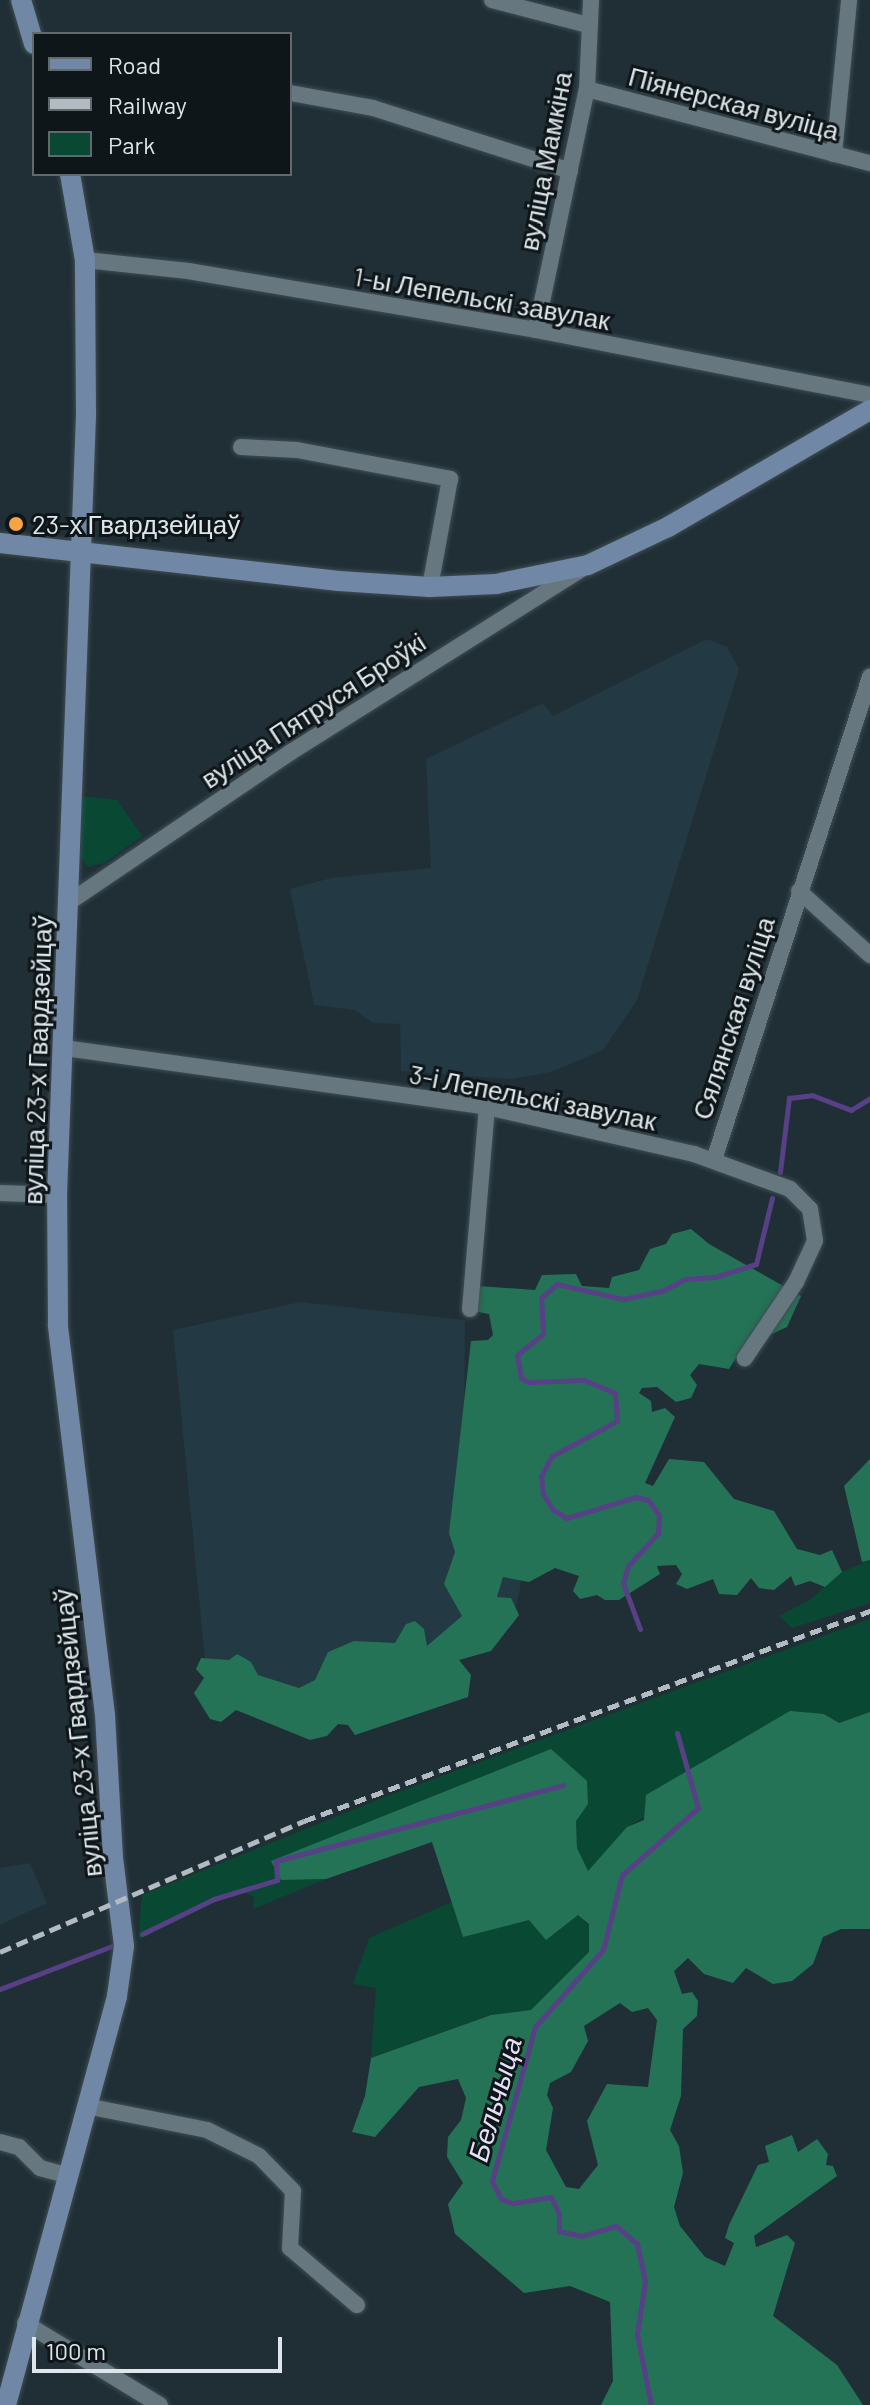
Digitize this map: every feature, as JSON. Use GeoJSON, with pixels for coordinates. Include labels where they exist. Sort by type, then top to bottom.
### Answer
{"type":"FeatureCollection","features":[{"type":"Feature","properties":{"kind":"street"},"geometry":{"type":"LineString","coordinates":[[21,0],[32,37]]}},
{"type":"Feature","properties":{"kind":"street"},"geometry":{"type":"LineString","coordinates":[[492,0],[588,25]]}},
{"type":"Feature","properties":{"kind":"street","name":"вуліца Мамкіна"},"geometry":{"type":"LineString","coordinates":[[536,330],[587,89],[591,0]]}},
{"type":"Feature","properties":{"kind":"street"},"geometry":{"type":"LineString","coordinates":[[834,154],[849,0]]}},
{"type":"Feature","properties":{"kind":"street","name":"Піянерская вуліца"},"geometry":{"type":"LineString","coordinates":[[587,89],[870,163]]}},
{"type":"Feature","properties":{"kind":"street"},"geometry":{"type":"LineString","coordinates":[[292,93],[373,108],[570,171]]}},
{"type":"Feature","properties":{"kind":"street","name":"вуліца 23-х Гвардзейцаў"},"geometry":{"type":"LineString","coordinates":[[6,2405],[25,2323],[117,1996],[124,1946],[113,1858],[105,1715],[58,1325],[57,1195],[81,554],[85,260],[70,176]]}},
{"type":"Feature","properties":{"kind":"street","name":"1-ы Лепельскі завулак"},"geometry":{"type":"LineString","coordinates":[[85,260],[188,271],[536,330],[870,395]]}},
{"type":"Feature","properties":{"kind":"street","name":"вуліца Пятруся Броўкі"},"geometry":{"type":"LineString","coordinates":[[68,903],[291,752],[588,565],[668,527],[870,410]]}},
{"type":"Feature","properties":{"kind":"street"},"geometry":{"type":"LineString","coordinates":[[241,447],[297,450],[450,479],[430,587]]}},
{"type":"Feature","properties":{"kind":"street","name":"вуліца Пятруся Броўкі"},"geometry":{"type":"LineString","coordinates":[[0,543],[81,554],[430,587],[496,584],[588,565]]}},
{"type":"Feature","properties":{"kind":"street","name":"Сялянская вуліца"},"geometry":{"type":"LineString","coordinates":[[714,1160],[870,677]]}},
{"type":"Feature","properties":{"kind":"street","name":"Сялянская вуліца"},"geometry":{"type":"LineString","coordinates":[[799,891],[870,955]]}},
{"type":"Feature","properties":{"kind":"street","name":"3-і Лепельскі завулак"},"geometry":{"type":"LineString","coordinates":[[64,1048],[487,1107],[714,1160],[790,1189],[810,1209],[816,1226],[810,1259],[745,1358]]}},
{"type":"Feature","properties":{"kind":"street"},"geometry":{"type":"LineString","coordinates":[[470,1309],[487,1107]]}},
{"type":"Feature","properties":{"kind":"street"},"geometry":{"type":"LineString","coordinates":[[0,1193],[57,1195]]}},
{"type":"Feature","properties":{"kind":"street"},"geometry":{"type":"LineString","coordinates":[[86,2106],[207,2130],[259,2156],[293,2191],[290,2248],[357,2305]]}},
{"type":"Feature","properties":{"kind":"street"},"geometry":{"type":"LineString","coordinates":[[0,2142],[19,2147],[40,2168],[66,2175]]}},
{"type":"Feature","properties":{"kind":"street"},"geometry":{"type":"LineString","coordinates":[[25,2323],[160,2405]]}},
{"type":"Feature","properties":{"kind":"shaded area"},"geometry":{"type":"Polygon","coordinates":[[[707,639],[727,647],[739,669],[637,1000],[603,1050],[551,1072],[511,1079],[401,1071],[400,1024],[373,1023],[354,1010],[314,1005],[290,889],[331,878],[431,868],[426,759],[543,703],[553,716],[707,639]]]}},
{"type":"Feature","properties":{"kind":"shaded area"},"geometry":{"type":"Polygon","coordinates":[[[300,1302],[465,1320],[463,1561],[522,1559],[520,1589],[510,1627],[264,1702],[205,1660],[173,1330],[300,1302]]]}},
{"type":"Feature","properties":{"kind":"shaded area"},"geometry":{"type":"Polygon","coordinates":[[[30,1863],[47,1903],[0,1925],[0,1868],[30,1863]]]}},
{"type":"Feature","properties":{"kind":"green space"},"geometry":{"type":"Polygon","coordinates":[[[82,796],[117,800],[142,836],[104,863],[88,867],[80,856],[82,796]]]}},
{"type":"Feature","properties":{"kind":"green space"},"geometry":{"type":"Polygon","coordinates":[[[691,1229],[709,1244],[801,1296],[787,1327],[743,1347],[729,1369],[699,1364],[690,1375],[697,1385],[691,1398],[676,1402],[657,1387],[642,1388],[639,1393],[651,1401],[652,1412],[665,1408],[675,1417],[645,1483],[653,1486],[669,1459],[704,1462],[734,1499],[774,1511],[797,1549],[820,1555],[832,1550],[842,1572],[825,1587],[810,1581],[795,1586],[791,1576],[774,1590],[759,1588],[751,1578],[737,1595],[719,1594],[713,1579],[687,1589],[676,1584],[682,1574],[676,1565],[657,1566],[660,1574],[619,1600],[605,1600],[597,1595],[580,1599],[573,1591],[579,1576],[555,1568],[529,1582],[503,1577],[497,1597],[511,1598],[519,1615],[491,1651],[459,1660],[471,1675],[468,1697],[355,1735],[348,1725],[338,1724],[327,1736],[310,1740],[236,1710],[221,1722],[210,1719],[194,1693],[204,1678],[196,1669],[201,1658],[229,1660],[237,1654],[251,1662],[258,1675],[299,1688],[315,1680],[328,1652],[354,1641],[395,1643],[406,1624],[415,1621],[424,1629],[427,1646],[462,1616],[444,1584],[455,1552],[449,1533],[471,1341],[488,1340],[493,1335],[489,1314],[473,1311],[478,1286],[535,1290],[542,1275],[576,1274],[582,1286],[609,1288],[612,1277],[639,1270],[650,1249],[666,1244],[672,1234],[691,1229]]]}},
{"type":"Feature","properties":{"kind":"green space"},"geometry":{"type":"Polygon","coordinates":[[[870,1459],[870,1560],[862,1562],[844,1486],[870,1459]]]}},
{"type":"Feature","properties":{"kind":"green space"},"geometry":{"type":"Polygon","coordinates":[[[870,1560],[870,1603],[792,1628],[779,1616],[810,1600],[842,1572],[870,1560]]]}},
{"type":"Feature","properties":{"kind":"green space"},"geometry":{"type":"Polygon","coordinates":[[[870,1619],[870,1712],[839,1723],[824,1714],[627,1827],[588,1872],[577,1848],[576,1820],[588,1804],[587,1781],[281,1880],[326,1879],[253,1909],[254,1897],[245,1892],[215,1901],[138,1940],[142,1895],[390,1795],[870,1619]]]}},
{"type":"Feature","properties":{"kind":"green space"},"geometry":{"type":"Polygon","coordinates":[[[790,1711],[824,1714],[839,1723],[870,1712],[870,1929],[841,1929],[823,1937],[813,1964],[792,1981],[773,1984],[746,1968],[733,1983],[704,1974],[688,1958],[674,1971],[682,1994],[692,1992],[698,2001],[697,2016],[683,2029],[681,2096],[670,2130],[679,2146],[683,2173],[674,2207],[680,2226],[705,2257],[725,2266],[734,2243],[725,2238],[729,2225],[758,2165],[769,2162],[765,2146],[792,2135],[798,2152],[817,2139],[828,2154],[826,2165],[833,2166],[837,2176],[754,2236],[756,2247],[787,2235],[795,2243],[773,2316],[837,2365],[863,2405],[601,2405],[613,2381],[610,2302],[570,2286],[524,2293],[455,2234],[448,2204],[463,2183],[447,2157],[448,2137],[461,2120],[466,2098],[458,2079],[419,2087],[375,2137],[352,2132],[365,2096],[371,2058],[491,2015],[531,2010],[589,1952],[589,1924],[578,1915],[546,1940],[529,1920],[463,1937],[432,1842],[326,1879],[281,1880],[271,1861],[551,1749],[587,1781],[588,1804],[576,1821],[577,1848],[588,1871],[627,1827],[644,1820],[646,1795],[790,1711]],[[620,2003],[584,2026],[588,2041],[571,2072],[550,2083],[547,2095],[553,2108],[546,2150],[566,2187],[579,2189],[598,2165],[587,2121],[607,2084],[648,2087],[657,2020],[648,2008],[632,2012],[620,2003]]]}},
{"type":"Feature","properties":{"kind":"green space"},"geometry":{"type":"Polygon","coordinates":[[[452,1902],[463,1937],[529,1920],[579,1915],[589,1924],[590,1952],[531,2011],[490,2015],[371,2058],[376,1988],[353,1984],[369,1938],[452,1902]]]}},
{"type":"Feature","properties":{"kind":"waterway","name":"Бельчыца"},"geometry":{"type":"LineString","coordinates":[[780,1172],[789,1098],[812,1095],[851,1110],[870,1098]]}},
{"type":"Feature","properties":{"kind":"waterway","name":"Бельчыца"},"geometry":{"type":"LineString","coordinates":[[640,1629],[623,1583],[628,1566],[658,1533],[659,1515],[648,1500],[636,1497],[567,1518],[553,1510],[543,1494],[541,1476],[552,1456],[617,1421],[615,1393],[584,1380],[529,1382],[521,1378],[517,1355],[543,1334],[541,1298],[557,1284],[623,1299],[662,1291],[686,1279],[715,1277],[756,1264],[772,1198]]}},
{"type":"Feature","properties":{"kind":"waterway","name":"Бельчыца"},"geometry":{"type":"LineString","coordinates":[[651,2405],[637,2334],[645,2281],[637,2244],[616,2226],[582,2236],[559,2231],[559,2214],[551,2197],[512,2203],[501,2199],[492,2181],[535,2027],[603,1950],[622,1875],[698,1808],[677,1733]]}},
{"type":"Feature","properties":{"kind":"waterway"},"geometry":{"type":"LineString","coordinates":[[142,1934],[214,1899],[277,1880],[276,1861],[563,1785]]}},
{"type":"Feature","properties":{"kind":"waterway"},"geometry":{"type":"LineString","coordinates":[[0,1989],[112,1946]]}},
{"type":"Feature","properties":{"kind":"railway"},"geometry":{"type":"LineString","coordinates":[[0,1952],[304,1821],[870,1611]]}},
{"type":"Feature","properties":{"kind":"place","name":"23-х Гвардзейцаў"},"geometry":{"type":"Point","coordinates":[16,524]}}]}
